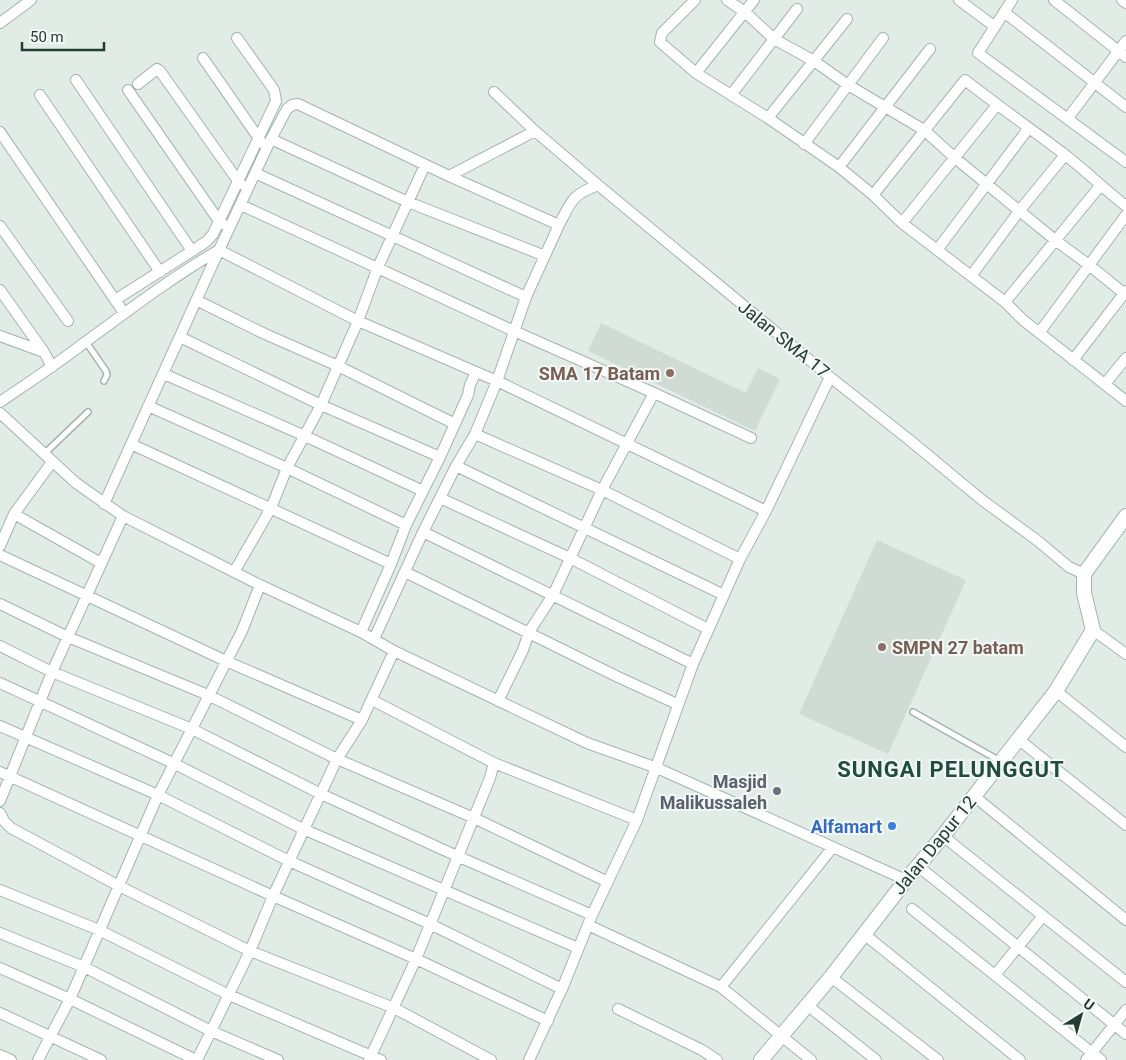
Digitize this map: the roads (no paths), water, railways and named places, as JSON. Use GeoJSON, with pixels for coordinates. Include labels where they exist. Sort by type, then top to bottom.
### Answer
{"type":"FeatureCollection","features":[{"type":"Feature","properties":{"kind":"street"},"geometry":{"type":"LineString","coordinates":[[0,23],[30,0]]}},
{"type":"Feature","properties":{"kind":"street"},"geometry":{"type":"LineString","coordinates":[[695,0],[662,33],[660,42],[696,73],[768,118],[839,167],[873,195],[902,223],[1005,302],[1023,320],[1126,401]]}},
{"type":"Feature","properties":{"kind":"street"},"geometry":{"type":"LineString","coordinates":[[727,0],[745,12],[774,39],[814,61],[848,85],[924,130],[955,158],[1055,240],[1125,293],[1073,360]]}},
{"type":"Feature","properties":{"kind":"street"},"geometry":{"type":"LineString","coordinates":[[696,73],[754,0]]}},
{"type":"Feature","properties":{"kind":"street"},"geometry":{"type":"LineString","coordinates":[[959,0],[994,26]]}},
{"type":"Feature","properties":{"kind":"street"},"geometry":{"type":"LineString","coordinates":[[1012,0],[978,53],[1126,162]]}},
{"type":"Feature","properties":{"kind":"street"},"geometry":{"type":"LineString","coordinates":[[1054,0],[1122,54]]}},
{"type":"Feature","properties":{"kind":"street"},"geometry":{"type":"LineString","coordinates":[[1122,0],[1126,3]]}},
{"type":"Feature","properties":{"kind":"street"},"geometry":{"type":"LineString","coordinates":[[731,95],[797,10]]}},
{"type":"Feature","properties":{"kind":"street"},"geometry":{"type":"LineString","coordinates":[[1004,12],[1126,107]]}},
{"type":"Feature","properties":{"kind":"street"},"geometry":{"type":"LineString","coordinates":[[768,118],[847,19]]}},
{"type":"Feature","properties":{"kind":"street"},"geometry":{"type":"LineString","coordinates":[[115,300],[207,241],[213,234],[259,139],[276,101],[276,96],[274,90],[237,38]]}},
{"type":"Feature","properties":{"kind":"street"},"geometry":{"type":"LineString","coordinates":[[804,144],[883,38]]}},
{"type":"Feature","properties":{"kind":"street"},"geometry":{"type":"LineString","coordinates":[[1068,118],[1095,82],[1122,54],[1126,41]]}},
{"type":"Feature","properties":{"kind":"street"},"geometry":{"type":"LineString","coordinates":[[839,167],[930,49]]}},
{"type":"Feature","properties":{"kind":"street"},"geometry":{"type":"LineString","coordinates":[[203,58],[259,139],[408,202],[546,256]]}},
{"type":"Feature","properties":{"kind":"street"},"geometry":{"type":"LineString","coordinates":[[138,84],[157,69],[160,71],[238,181],[248,189]]}},
{"type":"Feature","properties":{"kind":"street"},"geometry":{"type":"LineString","coordinates":[[76,80],[192,251]]}},
{"type":"Feature","properties":{"kind":"street"},"geometry":{"type":"LineString","coordinates":[[873,195],[965,80],[1065,155],[1126,206]]}},
{"type":"Feature","properties":{"kind":"street"},"geometry":{"type":"LineString","coordinates":[[128,90],[219,221],[230,228]]}},
{"type":"Feature","properties":{"kind":"street","name":"Jalan SMA 17"},"geometry":{"type":"LineString","coordinates":[[494,92],[535,131],[598,185],[830,377],[982,500],[1069,566],[1084,574]]}},
{"type":"Feature","properties":{"kind":"street"},"geometry":{"type":"LineString","coordinates":[[40,95],[160,272]]}},
{"type":"Feature","properties":{"kind":"street"},"geometry":{"type":"LineString","coordinates":[[104,504],[269,143],[287,109],[292,105],[298,104],[425,165],[559,225]]}},
{"type":"Feature","properties":{"kind":"street"},"geometry":{"type":"LineString","coordinates":[[902,223],[997,105]]}},
{"type":"Feature","properties":{"kind":"street"},"geometry":{"type":"LineString","coordinates":[[938,250],[1028,129]]}},
{"type":"Feature","properties":{"kind":"street"},"geometry":{"type":"LineString","coordinates":[[449,176],[535,131]]}},
{"type":"Feature","properties":{"kind":"street"},"geometry":{"type":"LineString","coordinates":[[0,132],[124,313]]}},
{"type":"Feature","properties":{"kind":"street"},"geometry":{"type":"LineString","coordinates":[[971,276],[1020,210],[1065,155]]}},
{"type":"Feature","properties":{"kind":"street"},"geometry":{"type":"LineString","coordinates":[[234,572],[271,508],[287,468],[321,405],[358,321],[378,267],[425,165]]}},
{"type":"Feature","properties":{"kind":"street"},"geometry":{"type":"LineString","coordinates":[[255,173],[526,297]]}},
{"type":"Feature","properties":{"kind":"street"},"geometry":{"type":"LineString","coordinates":[[374,640],[423,532],[456,466],[475,434],[497,381],[526,297],[559,225],[572,201],[580,192],[598,185]]}},
{"type":"Feature","properties":{"kind":"street"},"geometry":{"type":"LineString","coordinates":[[1005,302],[1100,186]]}},
{"type":"Feature","properties":{"kind":"street"},"geometry":{"type":"LineString","coordinates":[[241,205],[514,331],[654,392],[751,438]]}},
{"type":"Feature","properties":{"kind":"street"},"geometry":{"type":"LineString","coordinates":[[1039,333],[1126,215]]}},
{"type":"Feature","properties":{"kind":"street"},"geometry":{"type":"LineString","coordinates":[[0,226],[68,321]]}},
{"type":"Feature","properties":{"kind":"street"},"geometry":{"type":"LineString","coordinates":[[219,250],[358,321],[497,381],[766,511]]}},
{"type":"Feature","properties":{"kind":"street"},"geometry":{"type":"LineString","coordinates":[[0,402],[52,367],[124,313],[199,261],[219,250]]}},
{"type":"Feature","properties":{"kind":"street"},"geometry":{"type":"LineString","coordinates":[[0,290],[44,352],[52,367]]}},
{"type":"Feature","properties":{"kind":"street"},"geometry":{"type":"LineString","coordinates":[[196,300],[265,334],[338,366],[455,424]]}},
{"type":"Feature","properties":{"kind":"street"},"geometry":{"type":"LineString","coordinates":[[0,336],[44,352]]}},
{"type":"Feature","properties":{"kind":"street"},"geometry":{"type":"LineString","coordinates":[[180,337],[321,405],[440,457]]}},
{"type":"Feature","properties":{"kind":"street"},"geometry":{"type":"LineString","coordinates":[[1105,384],[1126,358]]}},
{"type":"Feature","properties":{"kind":"street"},"geometry":{"type":"LineString","coordinates":[[361,632],[406,525],[440,457],[468,395],[476,372]]}},
{"type":"Feature","properties":{"kind":"street"},"geometry":{"type":"LineString","coordinates":[[164,374],[423,490]]}},
{"type":"Feature","properties":{"kind":"street"},"geometry":{"type":"LineString","coordinates":[[529,1060],[562,989],[590,920],[637,820],[657,768],[677,704],[708,629],[740,559],[766,511],[830,377]]}},
{"type":"Feature","properties":{"kind":"street"},"geometry":{"type":"LineString","coordinates":[[498,701],[523,650],[529,632],[553,595],[602,490],[654,392]]}},
{"type":"Feature","properties":{"kind":"street"},"geometry":{"type":"LineString","coordinates":[[148,406],[287,468],[406,525]]}},
{"type":"Feature","properties":{"kind":"street"},"geometry":{"type":"LineString","coordinates":[[0,413],[52,462],[104,504],[123,516],[260,585],[361,632],[394,651],[586,743],[657,768],[906,880]]}},
{"type":"Feature","properties":{"kind":"street"},"geometry":{"type":"LineString","coordinates":[[475,434],[602,490],[740,559]]}},
{"type":"Feature","properties":{"kind":"street"},"geometry":{"type":"LineString","coordinates":[[131,444],[391,564]]}},
{"type":"Feature","properties":{"kind":"street"},"geometry":{"type":"LineString","coordinates":[[0,546],[14,514],[52,462]]}},
{"type":"Feature","properties":{"kind":"street"},"geometry":{"type":"LineString","coordinates":[[456,466],[724,595]]}},
{"type":"Feature","properties":{"kind":"street"},"geometry":{"type":"LineString","coordinates":[[440,498],[570,558],[708,629]]}},
{"type":"Feature","properties":{"kind":"street"},"geometry":{"type":"LineString","coordinates":[[14,514],[101,563]]}},
{"type":"Feature","properties":{"kind":"street"},"geometry":{"type":"LineString","coordinates":[[0,801],[52,672],[123,516]]}},
{"type":"Feature","properties":{"kind":"street"},"geometry":{"type":"LineString","coordinates":[[1126,516],[1084,574],[1084,593],[1093,630],[1126,654]]}},
{"type":"Feature","properties":{"kind":"street"},"geometry":{"type":"LineString","coordinates":[[423,532],[693,664]]}},
{"type":"Feature","properties":{"kind":"street"},"geometry":{"type":"LineString","coordinates":[[0,555],[226,661],[362,720]]}},
{"type":"Feature","properties":{"kind":"street"},"geometry":{"type":"LineString","coordinates":[[405,572],[677,704]]}},
{"type":"Feature","properties":{"kind":"street"},"geometry":{"type":"LineString","coordinates":[[38,1060],[70,999],[158,795],[242,631],[260,585]]}},
{"type":"Feature","properties":{"kind":"street"},"geometry":{"type":"LineString","coordinates":[[0,604],[68,637],[208,695],[337,759],[474,818],[608,882]]}},
{"type":"Feature","properties":{"kind":"street","name":"Jalan Dapur 12"},"geometry":{"type":"LineString","coordinates":[[761,1060],[831,977],[1056,691],[1093,630]]}},
{"type":"Feature","properties":{"kind":"street"},"geometry":{"type":"LineString","coordinates":[[0,646],[52,672],[192,729],[320,794],[457,856],[590,920],[721,987],[811,1060]]}},
{"type":"Feature","properties":{"kind":"street"},"geometry":{"type":"LineString","coordinates":[[0,968],[70,999],[196,1060],[250,951],[303,829],[337,759],[362,720],[394,651]]}},
{"type":"Feature","properties":{"kind":"street"},"geometry":{"type":"LineString","coordinates":[[0,682],[174,764],[303,829],[578,948]]}},
{"type":"Feature","properties":{"kind":"street"},"geometry":{"type":"LineString","coordinates":[[1056,691],[1126,748]]}},
{"type":"Feature","properties":{"kind":"street"},"geometry":{"type":"LineString","coordinates":[[372,700],[494,763],[637,820]]}},
{"type":"Feature","properties":{"kind":"street"},"geometry":{"type":"LineString","coordinates":[[0,726],[158,795],[289,861],[430,924],[562,989]]}},
{"type":"Feature","properties":{"kind":"street"},"geometry":{"type":"LineString","coordinates":[[1018,739],[1126,825]]}},
{"type":"Feature","properties":{"kind":"street"},"geometry":{"type":"LineString","coordinates":[[0,890],[100,930],[229,995],[374,1058],[474,818],[494,763]]}},
{"type":"Feature","properties":{"kind":"street"},"geometry":{"type":"LineString","coordinates":[[0,772],[416,959],[548,1021]]}},
{"type":"Feature","properties":{"kind":"street"},"geometry":{"type":"LineString","coordinates":[[974,796],[1126,920]]}},
{"type":"Feature","properties":{"kind":"street"},"geometry":{"type":"LineString","coordinates":[[0,813],[4,821],[11,828],[120,886],[250,951],[394,1008],[491,1060]]}},
{"type":"Feature","properties":{"kind":"street"},"geometry":{"type":"LineString","coordinates":[[943,836],[1126,982]]}},
{"type":"Feature","properties":{"kind":"street"},"geometry":{"type":"LineString","coordinates":[[721,987],[833,847]]}},
{"type":"Feature","properties":{"kind":"street"},"geometry":{"type":"LineString","coordinates":[[918,866],[1126,1034]]}},
{"type":"Feature","properties":{"kind":"street"},"geometry":{"type":"LineString","coordinates":[[912,909],[995,975],[1089,1056],[1101,1060]]}},
{"type":"Feature","properties":{"kind":"street"},"geometry":{"type":"LineString","coordinates":[[995,975],[1043,916]]}},
{"type":"Feature","properties":{"kind":"street"},"geometry":{"type":"LineString","coordinates":[[0,933],[84,968],[212,1031],[278,1060]]}},
{"type":"Feature","properties":{"kind":"street"},"geometry":{"type":"LineString","coordinates":[[864,934],[1020,1060]]}},
{"type":"Feature","properties":{"kind":"street"},"geometry":{"type":"LineString","coordinates":[[831,977],[938,1060]]}},
{"type":"Feature","properties":{"kind":"street"},"geometry":{"type":"LineString","coordinates":[[807,1005],[876,1060]]}},
{"type":"Feature","properties":{"kind":"street"},"geometry":{"type":"LineString","coordinates":[[618,1010],[702,1050],[717,1060]]}},
{"type":"Feature","properties":{"kind":"street"},"geometry":{"type":"LineString","coordinates":[[1089,1056],[1126,1010]]}},
{"type":"Feature","properties":{"kind":"street"},"geometry":{"type":"LineString","coordinates":[[0,1013],[101,1060]]}},
{"type":"Feature","properties":{"kind":"street"},"geometry":{"type":"LineString","coordinates":[[0,1055],[11,1060]]}},
{"type":"Feature","properties":{"kind":"lane"},"geometry":{"type":"LineString","coordinates":[[86,342],[106,371],[107,375],[104,381]]}},
{"type":"Feature","properties":{"kind":"lane"},"geometry":{"type":"LineString","coordinates":[[44,455],[88,412]]}},
{"type":"Feature","properties":{"kind":"lane"},"geometry":{"type":"LineString","coordinates":[[913,712],[1000,762]]}},
{"type":"Feature","properties":{"kind":"place","name":"SMA 17 Batam"},"geometry":{"type":"Point","coordinates":[670,373]}},
{"type":"Feature","properties":{"kind":"place","name":"SMPN 27 batam"},"geometry":{"type":"Point","coordinates":[882,647]}},
{"type":"Feature","properties":{"kind":"place","name":"Masjid Malikussaleh"},"geometry":{"type":"Point","coordinates":[777,791]}},
{"type":"Feature","properties":{"kind":"place","name":"Alfamart"},"geometry":{"type":"Point","coordinates":[892,826]}},
{"type":"Feature","properties":{"kind":"district","name":"SUNGAI PELUNGGUT"},"geometry":{"type":"Point","coordinates":[951,769]}}]}
